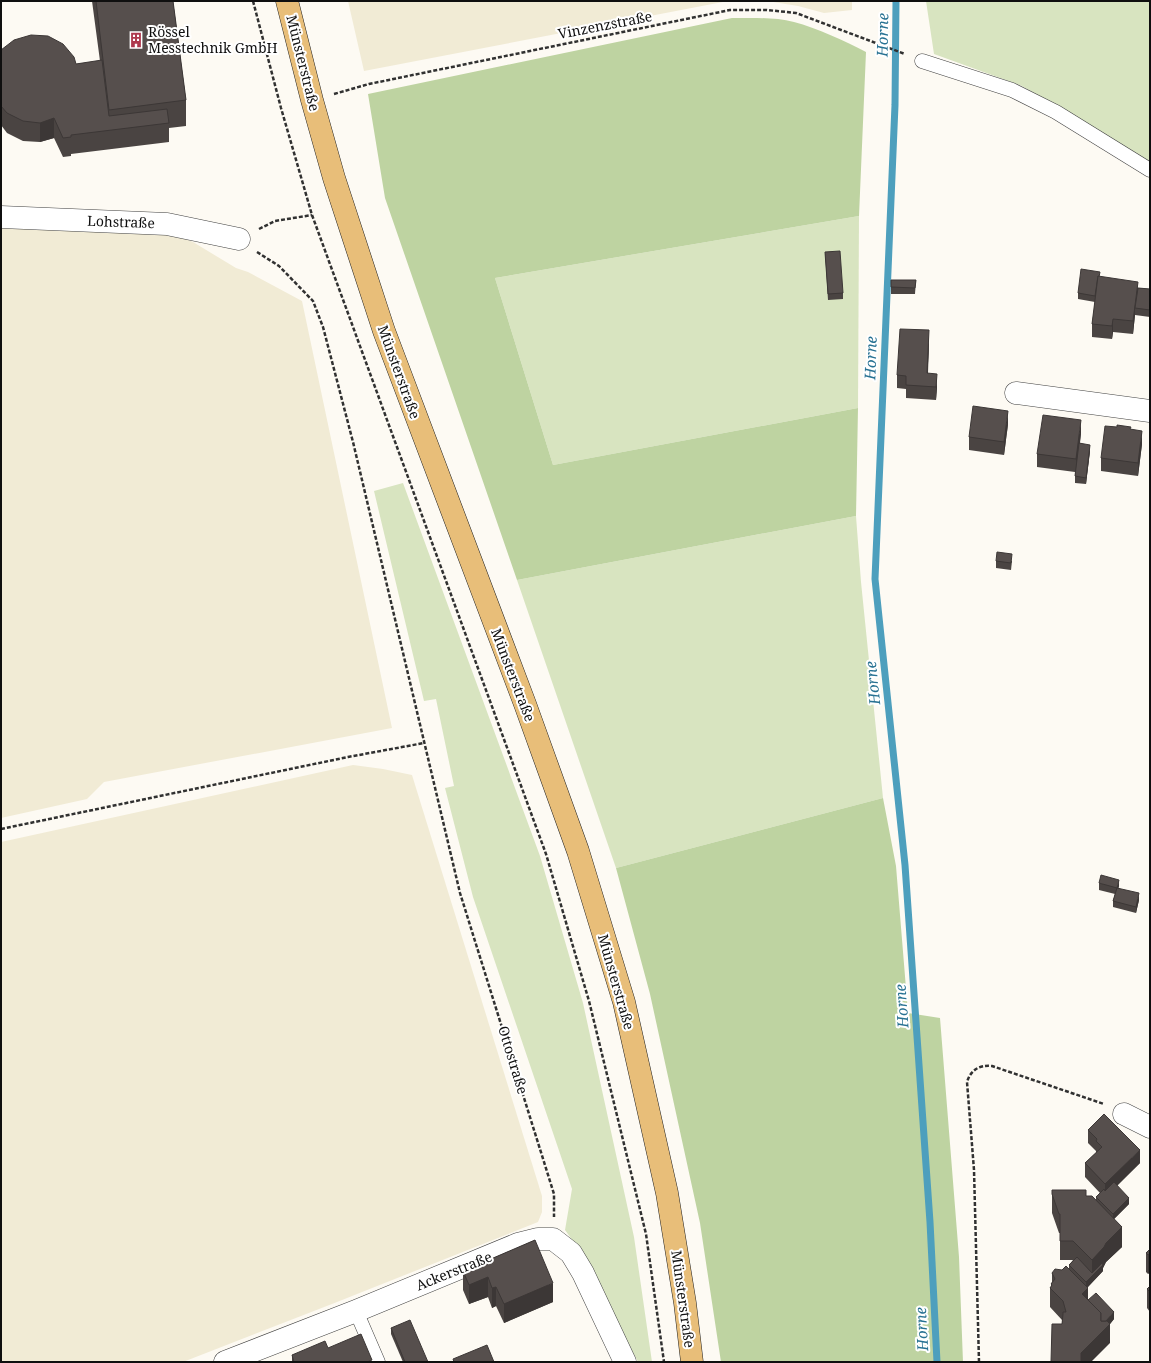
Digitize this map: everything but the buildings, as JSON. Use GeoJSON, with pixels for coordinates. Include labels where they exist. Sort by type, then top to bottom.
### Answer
{"type":"FeatureCollection","features":[{"type":"Feature","properties":{"kind":"main road","name":"Münsterstraße"},"geometry":{"type":"LineString","coordinates":[[287,1],[312,100],[343,208],[384,331],[525,704],[578,851],[624,1002],[667,1193],[685,1303],[692,1362]]}},
{"type":"Feature","properties":{"kind":"street","name":"Lohstraße"},"geometry":{"type":"LineString","coordinates":[[1,217],[168,224],[239,239]]}},
{"type":"Feature","properties":{"kind":"street"},"geometry":{"type":"LineString","coordinates":[[1016,393],[1150,411]]}},
{"type":"Feature","properties":{"kind":"street"},"geometry":{"type":"LineString","coordinates":[[1124,1114],[1150,1127]]}},
{"type":"Feature","properties":{"kind":"street","name":"Ackerstraße"},"geometry":{"type":"LineString","coordinates":[[225,1362],[356,1311],[518,1244],[538,1239],[553,1239]]}},
{"type":"Feature","properties":{"kind":"street"},"geometry":{"type":"LineString","coordinates":[[553,1239],[572,1253],[626,1362]]}},
{"type":"Feature","properties":{"kind":"lane"},"geometry":{"type":"LineString","coordinates":[[922,61],[1012,90],[1056,112],[1150,170]]}},
{"type":"Feature","properties":{"kind":"lane"},"geometry":{"type":"LineString","coordinates":[[356,1311],[378,1362]]}},
{"type":"Feature","properties":{"kind":"path"},"geometry":{"type":"LineString","coordinates":[[253,1],[281,108],[312,214],[546,854],[589,1001],[646,1234],[664,1362]]}},
{"type":"Feature","properties":{"kind":"path","name":"Vinzenzstraße"},"geometry":{"type":"LineString","coordinates":[[312,100],[369,84],[730,10],[767,10],[796,13],[922,61]]}},
{"type":"Feature","properties":{"kind":"path"},"geometry":{"type":"LineString","coordinates":[[239,239],[275,221],[312,214]]}},
{"type":"Feature","properties":{"kind":"path","name":"Ottostraße"},"geometry":{"type":"LineString","coordinates":[[239,239],[278,266],[292,279],[313,301],[323,327],[353,442],[460,893],[554,1194],[553,1239]]}},
{"type":"Feature","properties":{"kind":"path"},"geometry":{"type":"LineString","coordinates":[[1,830],[262,775],[424,743]]}},
{"type":"Feature","properties":{"kind":"path"},"geometry":{"type":"LineString","coordinates":[[979,1362],[974,1170],[967,1082],[969,1076],[978,1067],[992,1066],[1105,1104],[1124,1114]]}},
{"type":"Feature","properties":{"kind":"shaded area"},"geometry":{"type":"Polygon","coordinates":[[[348,1],[728,1],[364,71],[348,1]]]}},
{"type":"Feature","properties":{"kind":"shaded area"},"geometry":{"type":"Polygon","coordinates":[[[767,1],[852,1],[852,10],[824,13],[798,6],[767,1]]]}},
{"type":"Feature","properties":{"kind":"shaded area"},"geometry":{"type":"Polygon","coordinates":[[[1,222],[167,231],[193,242],[236,268],[248,272],[302,301],[392,728],[104,782],[87,799],[1,818],[1,222]]]}},
{"type":"Feature","properties":{"kind":"shaded area"},"geometry":{"type":"Polygon","coordinates":[[[353,765],[412,775],[542,1196],[542,1212],[538,1222],[183,1362],[1,1362],[1,842],[353,765]]]}},
{"type":"Feature","properties":{"kind":"green space"},"geometry":{"type":"Polygon","coordinates":[[[926,1],[1150,1],[1150,162],[1022,86],[934,54],[926,1]]]}},
{"type":"Feature","properties":{"kind":"green space"},"geometry":{"type":"Polygon","coordinates":[[[732,18],[756,18],[794,22],[831,35],[866,52],[859,216],[495,278],[553,465],[858,408],[856,516],[517,580],[385,198],[368,94],[732,18]]]}},
{"type":"Feature","properties":{"kind":"green space"},"geometry":{"type":"Polygon","coordinates":[[[859,216],[858,408],[553,465],[495,278],[859,216]]]}},
{"type":"Feature","properties":{"kind":"green space"},"geometry":{"type":"Polygon","coordinates":[[[403,483],[540,856],[583,1003],[634,1237],[652,1362],[638,1362],[583,1255],[565,1230],[572,1189],[473,897],[445,788],[454,786],[436,699],[424,701],[374,491],[403,483]]]}},
{"type":"Feature","properties":{"kind":"green space"},"geometry":{"type":"Polygon","coordinates":[[[856,516],[861,582],[883,798],[616,868],[517,580],[856,516]]]}},
{"type":"Feature","properties":{"kind":"green space"},"geometry":{"type":"Polygon","coordinates":[[[883,798],[896,866],[908,1013],[940,1018],[959,1257],[963,1362],[721,1362],[700,1223],[650,994],[616,868],[883,798]]]}},
{"type":"Feature","properties":{"kind":"waterway","name":"Horne"},"geometry":{"type":"LineString","coordinates":[[896,1],[895,105],[875,579],[905,865],[930,1222],[937,1362]]}},
{"type":"Feature","properties":{"kind":"place","name":"Rössel Messtechnik GmbH"},"geometry":{"type":"Point","coordinates":[136,40]}}]}
